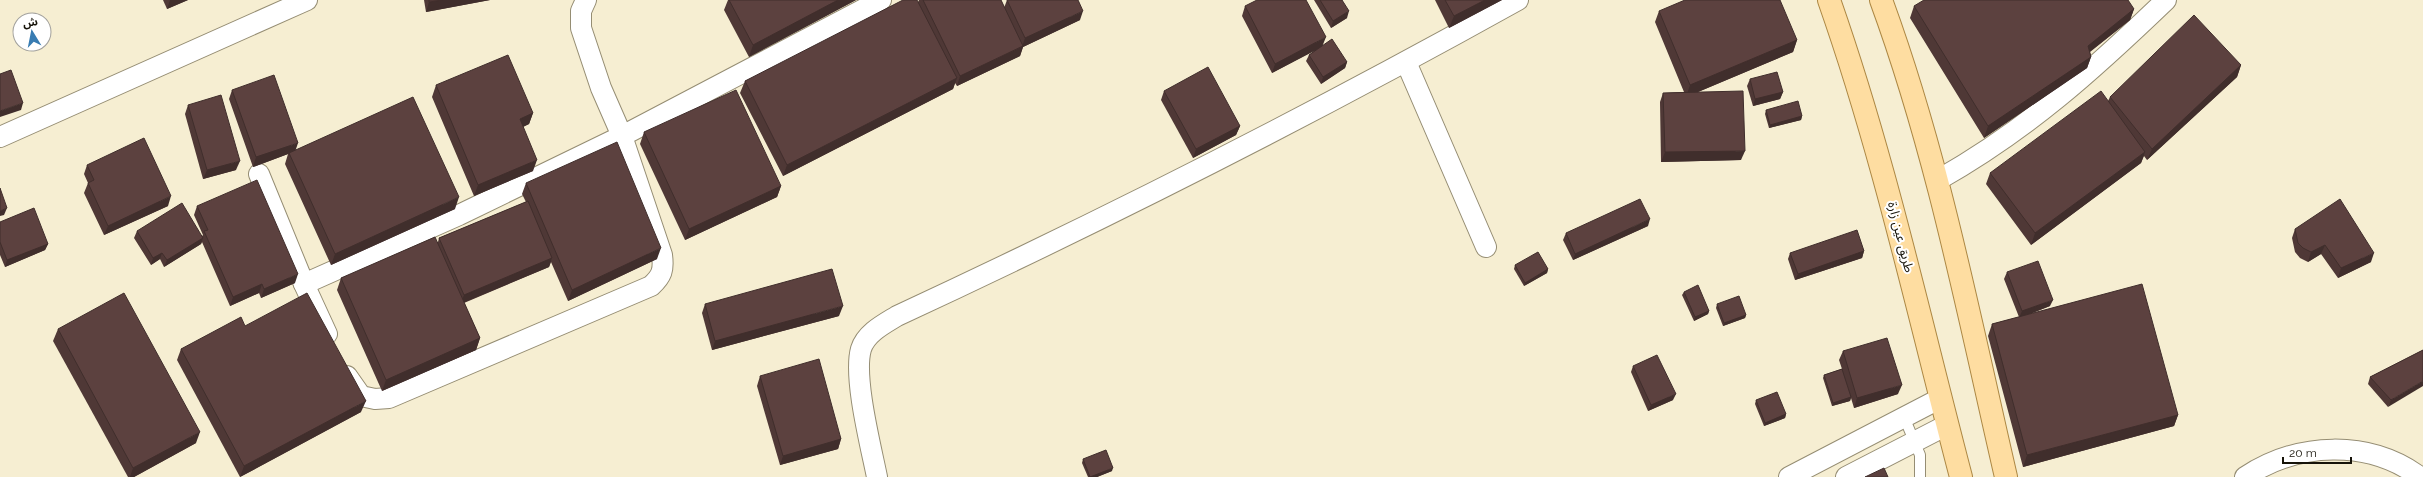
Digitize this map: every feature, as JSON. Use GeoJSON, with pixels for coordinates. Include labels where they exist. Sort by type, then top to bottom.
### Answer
{"type":"FeatureCollection","features":[{"type":"Feature","properties":{"kind":"main road","name":"طريق عين زارة"},"geometry":{"type":"LineString","coordinates":[[1829,0],[1868,119],[1894,208],[1961,477]]}},
{"type":"Feature","properties":{"kind":"main road"},"geometry":{"type":"LineString","coordinates":[[1881,0],[1917,105],[1938,180],[2006,477]]}},
{"type":"Feature","properties":{"kind":"street"},"geometry":{"type":"LineString","coordinates":[[0,137],[307,0]]}},
{"type":"Feature","properties":{"kind":"street"},"geometry":{"type":"LineString","coordinates":[[259,174],[304,284],[350,383],[361,396],[375,399],[389,398],[651,286],[660,278],[664,268],[662,255],[622,136],[602,88],[581,28],[581,11],[586,0]]}},
{"type":"Feature","properties":{"kind":"street"},"geometry":{"type":"LineString","coordinates":[[304,284],[460,215],[622,136],[881,0]]}},
{"type":"Feature","properties":{"kind":"street"},"geometry":{"type":"LineString","coordinates":[[877,477],[859,374],[861,348],[874,331],[897,316],[1140,200],[1406,62],[1518,0]]}},
{"type":"Feature","properties":{"kind":"street"},"geometry":{"type":"LineString","coordinates":[[1938,180],[2000,142],[2059,99],[2166,0]]}},
{"type":"Feature","properties":{"kind":"street"},"geometry":{"type":"LineString","coordinates":[[1406,62],[1486,247]]}},
{"type":"Feature","properties":{"kind":"street"},"geometry":{"type":"LineString","coordinates":[[1789,477],[1941,398]]}},
{"type":"Feature","properties":{"kind":"street"},"geometry":{"type":"LineString","coordinates":[[1846,477],[1947,424]]}},
{"type":"Feature","properties":{"kind":"street"},"geometry":{"type":"LineString","coordinates":[[2245,477],[2259,468],[2283,457],[2309,450],[2335,449],[2362,452],[2387,459],[2420,477]]}},
{"type":"Feature","properties":{"kind":"lane"},"geometry":{"type":"LineString","coordinates":[[1904,417],[1920,455],[1920,477]]}},
{"type":"Feature","properties":{"kind":"building"},"geometry":{"type":"Polygon","coordinates":[[[429,0],[443,0],[429,2],[429,0]]]}},
{"type":"Feature","properties":{"kind":"building"},"geometry":{"type":"Polygon","coordinates":[[[729,0],[838,0],[753,45],[729,0]]]}},
{"type":"Feature","properties":{"kind":"building"},"geometry":{"type":"Polygon","coordinates":[[[903,0],[917,0],[957,78],[787,165],[745,81],[903,0]]]}},
{"type":"Feature","properties":{"kind":"building"},"geometry":{"type":"Polygon","coordinates":[[[923,0],[1001,0],[1023,46],[960,76],[923,0]]]}},
{"type":"Feature","properties":{"kind":"building"},"geometry":{"type":"Polygon","coordinates":[[[1007,0],[1078,0],[1083,11],[1025,38],[1007,0]]]}},
{"type":"Feature","properties":{"kind":"building"},"geometry":{"type":"Polygon","coordinates":[[[1257,0],[1306,0],[1326,37],[1275,64],[1245,6],[1257,0]]]}},
{"type":"Feature","properties":{"kind":"building"},"geometry":{"type":"Polygon","coordinates":[[[1320,0],[1342,0],[1349,11],[1333,21],[1320,0]]]}},
{"type":"Feature","properties":{"kind":"building"},"geometry":{"type":"Polygon","coordinates":[[[1445,0],[1485,0],[1454,16],[1445,0]]]}},
{"type":"Feature","properties":{"kind":"building"},"geometry":{"type":"Polygon","coordinates":[[[1685,0],[1780,0],[1797,40],[1690,85],[1659,11],[1685,0]]]}},
{"type":"Feature","properties":{"kind":"building"},"geometry":{"type":"Polygon","coordinates":[[[1924,0],[2128,0],[2134,9],[2088,46],[2091,57],[1988,126],[1914,6],[1924,0]]]}},
{"type":"Feature","properties":{"kind":"building"},"geometry":{"type":"Polygon","coordinates":[[[2194,15],[2241,65],[2152,149],[2110,97],[2194,15]]]}},
{"type":"Feature","properties":{"kind":"building"},"geometry":{"type":"Polygon","coordinates":[[[1332,39],[1347,62],[1323,77],[1309,55],[1332,39]]]}},
{"type":"Feature","properties":{"kind":"building"},"geometry":{"type":"Polygon","coordinates":[[[508,55],[533,113],[520,119],[537,160],[478,185],[436,85],[508,55]]]}},
{"type":"Feature","properties":{"kind":"building"},"geometry":{"type":"Polygon","coordinates":[[[1208,67],[1240,126],[1196,149],[1164,91],[1208,67]]]}},
{"type":"Feature","properties":{"kind":"building"},"geometry":{"type":"Polygon","coordinates":[[[11,70],[23,103],[0,111],[0,74],[11,70]]]}},
{"type":"Feature","properties":{"kind":"building"},"geometry":{"type":"Polygon","coordinates":[[[1777,72],[1783,92],[1755,99],[1750,79],[1777,72]]]}},
{"type":"Feature","properties":{"kind":"building"},"geometry":{"type":"Polygon","coordinates":[[[274,75],[298,143],[256,157],[232,90],[274,75]]]}},
{"type":"Feature","properties":{"kind":"building"},"geometry":{"type":"Polygon","coordinates":[[[736,90],[781,186],[689,229],[644,132],[736,90]]]}},
{"type":"Feature","properties":{"kind":"building"},"geometry":{"type":"Polygon","coordinates":[[[1743,91],[1745,151],[1665,152],[1663,93],[1743,91]]]}},
{"type":"Feature","properties":{"kind":"building"},"geometry":{"type":"Polygon","coordinates":[[[2101,91],[2145,152],[2035,233],[1990,173],[2101,91]]]}},
{"type":"Feature","properties":{"kind":"building"},"geometry":{"type":"Polygon","coordinates":[[[221,95],[240,161],[207,170],[188,105],[221,95]]]}},
{"type":"Feature","properties":{"kind":"building"},"geometry":{"type":"Polygon","coordinates":[[[413,97],[459,197],[335,254],[289,153],[413,97]]]}},
{"type":"Feature","properties":{"kind":"building"},"geometry":{"type":"Polygon","coordinates":[[[1798,101],[1802,116],[1770,125],[1766,110],[1798,101]]]}},
{"type":"Feature","properties":{"kind":"building"},"geometry":{"type":"Polygon","coordinates":[[[144,138],[171,196],[108,226],[88,183],[94,180],[87,165],[144,138]]]}},
{"type":"Feature","properties":{"kind":"building"},"geometry":{"type":"Polygon","coordinates":[[[617,142],[661,248],[572,290],[526,183],[617,142]]]}},
{"type":"Feature","properties":{"kind":"building"},"geometry":{"type":"Polygon","coordinates":[[[257,180],[298,274],[264,289],[262,284],[233,297],[204,231],[208,230],[197,206],[257,180]]]}},
{"type":"Feature","properties":{"kind":"building"},"geometry":{"type":"Polygon","coordinates":[[[0,188],[7,208],[0,211],[0,188]]]}},
{"type":"Feature","properties":{"kind":"building"},"geometry":{"type":"Polygon","coordinates":[[[1640,199],[1650,219],[1575,254],[1566,233],[1640,199]]]}},
{"type":"Feature","properties":{"kind":"building"},"geometry":{"type":"Polygon","coordinates":[[[2340,199],[2374,253],[2341,268],[2325,245],[2311,252],[2303,248],[2298,243],[2295,229],[2340,199]]]}},
{"type":"Feature","properties":{"kind":"building"},"geometry":{"type":"Polygon","coordinates":[[[528,201],[552,258],[464,295],[439,238],[528,201]]]}},
{"type":"Feature","properties":{"kind":"building"},"geometry":{"type":"Polygon","coordinates":[[[182,203],[203,238],[167,260],[162,253],[153,258],[137,231],[182,203]]]}},
{"type":"Feature","properties":{"kind":"building"},"geometry":{"type":"Polygon","coordinates":[[[34,208],[48,244],[7,260],[0,242],[0,222],[34,208]]]}},
{"type":"Feature","properties":{"kind":"building"},"geometry":{"type":"Polygon","coordinates":[[[1857,230],[1864,251],[1798,274],[1790,253],[1857,230]]]}},
{"type":"Feature","properties":{"kind":"building"},"geometry":{"type":"Polygon","coordinates":[[[435,237],[480,338],[386,380],[341,278],[435,237]]]}},
{"type":"Feature","properties":{"kind":"building"},"geometry":{"type":"Polygon","coordinates":[[[1538,252],[1548,269],[1525,283],[1515,265],[1538,252]]]}},
{"type":"Feature","properties":{"kind":"building"},"geometry":{"type":"Polygon","coordinates":[[[2038,261],[2053,300],[2022,311],[2007,272],[2038,261]]]}},
{"type":"Feature","properties":{"kind":"building"},"geometry":{"type":"Polygon","coordinates":[[[832,269],[843,306],[715,341],[705,304],[832,269]]]}},
{"type":"Feature","properties":{"kind":"building"},"geometry":{"type":"Polygon","coordinates":[[[2142,284],[2178,415],[2027,455],[1992,324],[2142,284]]]}},
{"type":"Feature","properties":{"kind":"building"},"geometry":{"type":"Polygon","coordinates":[[[1698,285],[1709,311],[1695,317],[1684,292],[1698,285]]]}},
{"type":"Feature","properties":{"kind":"building"},"geometry":{"type":"Polygon","coordinates":[[[124,293],[200,432],[133,468],[58,329],[124,293]]]}},
{"type":"Feature","properties":{"kind":"building"},"geometry":{"type":"Polygon","coordinates":[[[307,293],[366,401],[244,466],[181,349],[241,317],[245,326],[307,293]]]}},
{"type":"Feature","properties":{"kind":"building"},"geometry":{"type":"Polygon","coordinates":[[[1739,296],[1746,315],[1724,323],[1717,304],[1739,296]]]}},
{"type":"Feature","properties":{"kind":"building"},"geometry":{"type":"Polygon","coordinates":[[[1887,338],[1902,385],[1857,398],[1843,351],[1887,338]]]}},
{"type":"Feature","properties":{"kind":"building"},"geometry":{"type":"Polygon","coordinates":[[[2423,350],[2423,381],[2391,400],[2370,377],[2423,350]]]}},
{"type":"Feature","properties":{"kind":"building"},"geometry":{"type":"Polygon","coordinates":[[[1657,355],[1676,394],[1651,405],[1633,366],[1657,355]]]}},
{"type":"Feature","properties":{"kind":"building"},"geometry":{"type":"Polygon","coordinates":[[[819,359],[841,439],[783,456],[760,376],[819,359]]]}},
{"type":"Feature","properties":{"kind":"building"},"geometry":{"type":"Polygon","coordinates":[[[1842,369],[1851,397],[1833,403],[1824,375],[1842,369]]]}},
{"type":"Feature","properties":{"kind":"building"},"geometry":{"type":"Polygon","coordinates":[[[1777,392],[1786,414],[1765,423],[1756,400],[1777,392]]]}},
{"type":"Feature","properties":{"kind":"building"},"geometry":{"type":"Polygon","coordinates":[[[1106,450],[1113,468],[1090,477],[1083,459],[1106,450]]]}},
{"type":"Feature","properties":{"kind":"building"},"geometry":{"type":"Polygon","coordinates":[[[1884,468],[1888,477],[1865,477],[1884,468]]]}}]}
